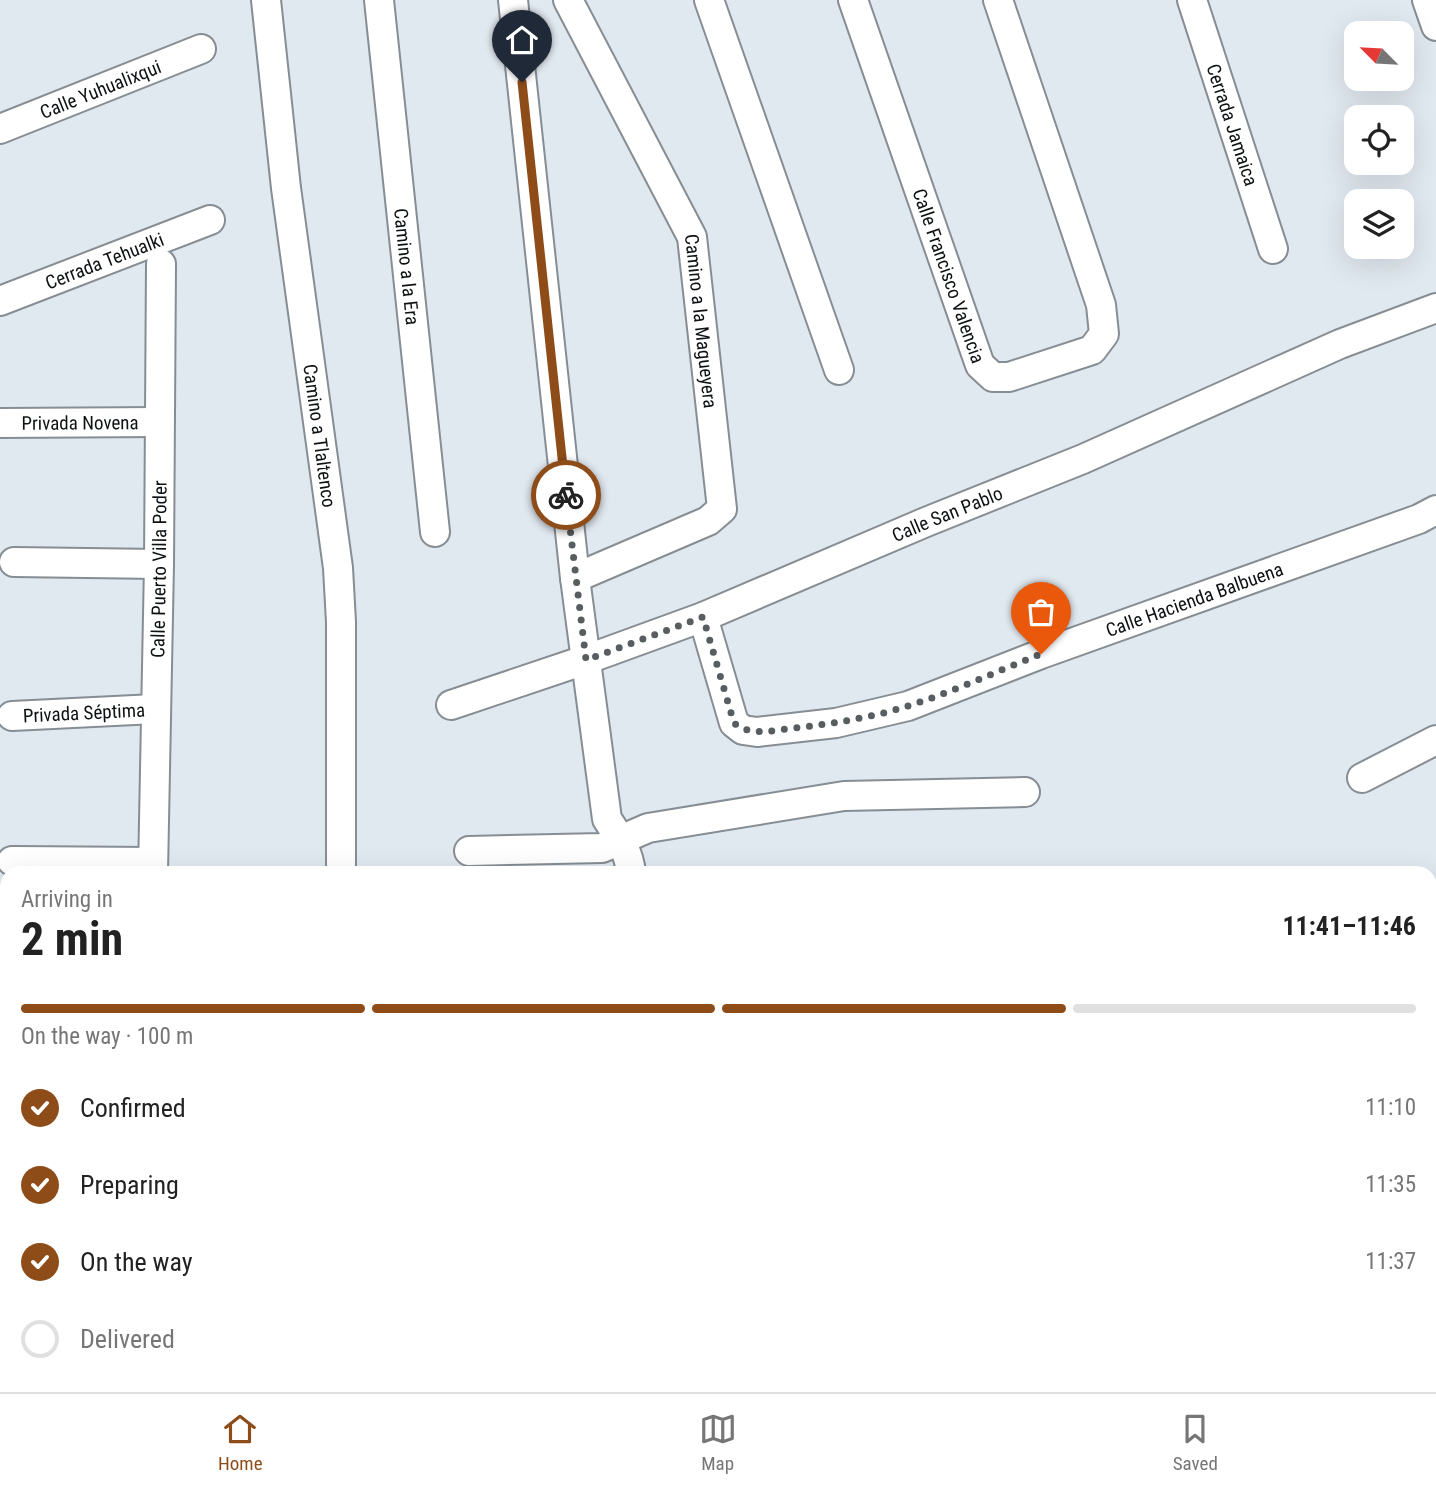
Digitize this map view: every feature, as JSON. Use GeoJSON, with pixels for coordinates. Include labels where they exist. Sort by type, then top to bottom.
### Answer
{"type":"FeatureCollection","features":[{"type":"Feature","properties":{"kind":"street","name":"Camino a Tlaltenco"},"geometry":{"type":"LineString","coordinates":[[266,0],[286,188],[338,568],[341,636],[341,866]]}},
{"type":"Feature","properties":{"kind":"street","name":"Camino a la Era"},"geometry":{"type":"LineString","coordinates":[[379,0],[435,532]]}},
{"type":"Feature","properties":{"kind":"street"},"geometry":{"type":"LineString","coordinates":[[513,0],[575,578],[607,819],[622,840],[630,866]]}},
{"type":"Feature","properties":{"kind":"street","name":"Camino a la Magueyera"},"geometry":{"type":"LineString","coordinates":[[568,0],[692,237],[722,509],[708,521],[575,578]]}},
{"type":"Feature","properties":{"kind":"street"},"geometry":{"type":"LineString","coordinates":[[709,0],[839,370]]}},
{"type":"Feature","properties":{"kind":"street","name":"Calle Francisco Valencia"},"geometry":{"type":"LineString","coordinates":[[853,0],[980,365],[993,377],[1009,377],[1092,350],[1104,334],[1101,305],[998,0]]}},
{"type":"Feature","properties":{"kind":"street","name":"Cerrada Jamaica"},"geometry":{"type":"LineString","coordinates":[[1192,0],[1273,249]]}},
{"type":"Feature","properties":{"kind":"street"},"geometry":{"type":"LineString","coordinates":[[1427,0],[1436,26]]}},
{"type":"Feature","properties":{"kind":"street","name":"Calle Yuhualixqui"},"geometry":{"type":"LineString","coordinates":[[0,129],[201,49]]}},
{"type":"Feature","properties":{"kind":"street","name":"Cerrada Tehualki"},"geometry":{"type":"LineString","coordinates":[[0,300],[210,220]]}},
{"type":"Feature","properties":{"kind":"street","name":"Calle Puerto Villa Poder"},"geometry":{"type":"LineString","coordinates":[[153,866],[161,264]]}},
{"type":"Feature","properties":{"kind":"street","name":"Calle San Pablo"},"geometry":{"type":"LineString","coordinates":[[451,705],[703,617],[926,522],[1083,459],[1340,344],[1436,308]]}},
{"type":"Feature","properties":{"kind":"street","name":"Privada Novena"},"geometry":{"type":"LineString","coordinates":[[0,423],[159,422]]}},
{"type":"Feature","properties":{"kind":"street","name":"Calle Hacienda Balbuena"},"geometry":{"type":"LineString","coordinates":[[703,617],[734,723],[743,730],[757,732],[836,723],[908,706],[1041,654],[1407,523],[1436,510]]}},
{"type":"Feature","properties":{"kind":"street"},"geometry":{"type":"LineString","coordinates":[[14,562],[159,564]]}},
{"type":"Feature","properties":{"kind":"street","name":"Privada Séptima"},"geometry":{"type":"LineString","coordinates":[[12,716],[155,709]]}},
{"type":"Feature","properties":{"kind":"street"},"geometry":{"type":"LineString","coordinates":[[1362,778],[1436,740]]}},
{"type":"Feature","properties":{"kind":"street"},"geometry":{"type":"LineString","coordinates":[[469,851],[602,848],[648,828],[844,796],[1025,792]]}},
{"type":"Feature","properties":{"kind":"street"},"geometry":{"type":"LineString","coordinates":[[12,861],[130,866]]}},
{"type":"Feature","properties":{"kind":"way so far"},"geometry":{"type":"LineString","coordinates":[[566,495],[586,660],[703,617],[734,723],[743,730],[757,732],[836,723],[876,715],[908,706],[1041,654]]}},
{"type":"Feature","properties":{"kind":"route"},"geometry":{"type":"LineString","coordinates":[[522,82],[566,495]]}}]}
